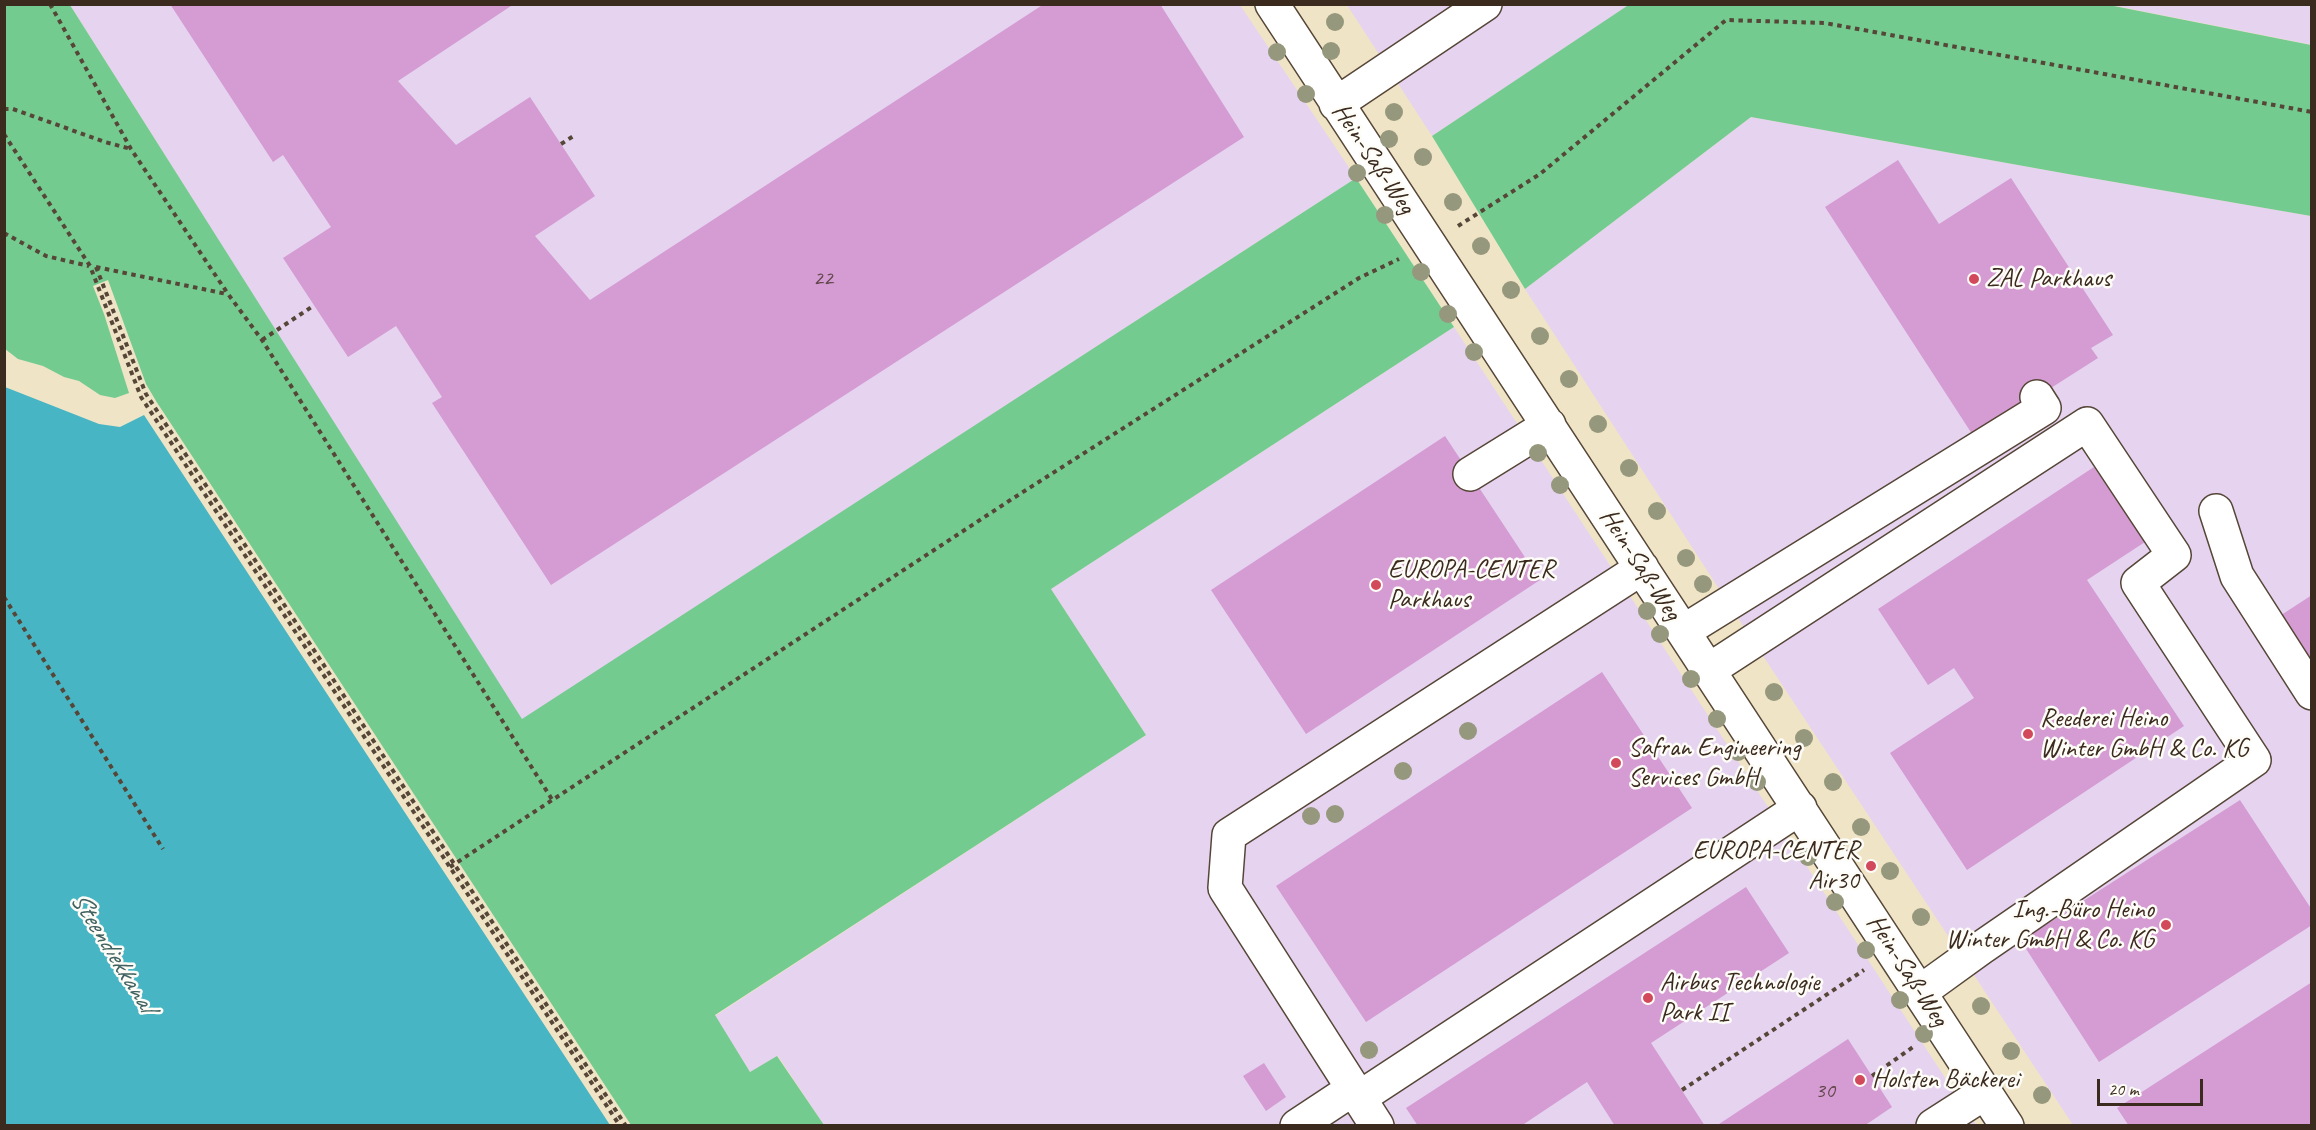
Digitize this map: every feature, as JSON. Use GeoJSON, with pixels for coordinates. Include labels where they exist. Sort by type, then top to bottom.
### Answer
{"type":"FeatureCollection","features":[{"type":"Feature","properties":{"kind":"street","name":"Hein-Saß-Weg"},"geometry":{"type":"LineString","coordinates":[[1272,4],[2007,1125]]}},
{"type":"Feature","properties":{"kind":"street"},"geometry":{"type":"LineString","coordinates":[[1336,104],[1485,4]]}},
{"type":"Feature","properties":{"kind":"street"},"geometry":{"type":"LineString","coordinates":[[1684,631],[2044,408],[2037,397]]}},
{"type":"Feature","properties":{"kind":"street"},"geometry":{"type":"LineString","coordinates":[[1709,670],[2087,424],[2174,555],[2138,583],[2254,760],[1920,992]]}},
{"type":"Feature","properties":{"kind":"street"},"geometry":{"type":"LineString","coordinates":[[1470,474],[1549,425]]}},
{"type":"Feature","properties":{"kind":"street"},"geometry":{"type":"LineString","coordinates":[[2216,511],[2237,576],[2312,693]]}},
{"type":"Feature","properties":{"kind":"street"},"geometry":{"type":"LineString","coordinates":[[1377,1125],[1364,1091],[1225,888],[1229,835],[1642,568]]}},
{"type":"Feature","properties":{"kind":"street"},"geometry":{"type":"LineString","coordinates":[[1302,1124],[1364,1091],[1800,808]]}},
{"type":"Feature","properties":{"kind":"street"},"geometry":{"type":"LineString","coordinates":[[1364,1091],[1402,1125]]}},
{"type":"Feature","properties":{"kind":"street"},"geometry":{"type":"LineString","coordinates":[[1933,1125],[1986,1092]]}},
{"type":"Feature","properties":{"kind":"path"},"geometry":{"type":"LineString","coordinates":[[50,4],[131,149],[228,294],[262,340],[553,801]]}},
{"type":"Feature","properties":{"kind":"path"},"geometry":{"type":"LineString","coordinates":[[450,867],[1012,499],[1359,278],[1431,244],[1540,174],[1725,20],[1826,23],[2312,112]]}},
{"type":"Feature","properties":{"kind":"path"},"geometry":{"type":"LineString","coordinates":[[4,110],[13,109],[131,149]]}},
{"type":"Feature","properties":{"kind":"path"},"geometry":{"type":"LineString","coordinates":[[4,134],[90,266],[141,397],[620,1125]]}},
{"type":"Feature","properties":{"kind":"path"},"geometry":{"type":"LineString","coordinates":[[561,144],[575,135]]}},
{"type":"Feature","properties":{"kind":"path"},"geometry":{"type":"LineString","coordinates":[[4,233],[46,256],[228,294]]}},
{"type":"Feature","properties":{"kind":"path"},"geometry":{"type":"LineString","coordinates":[[96,267],[146,394],[626,1125]]}},
{"type":"Feature","properties":{"kind":"path"},"geometry":{"type":"LineString","coordinates":[[262,340],[313,306]]}},
{"type":"Feature","properties":{"kind":"path"},"geometry":{"type":"LineString","coordinates":[[4,597],[163,849]]}},
{"type":"Feature","properties":{"kind":"path"},"geometry":{"type":"LineString","coordinates":[[1682,1090],[1894,951]]}},
{"type":"Feature","properties":{"kind":"path"},"geometry":{"type":"LineString","coordinates":[[1872,1076],[1917,1045]]}},
{"type":"Feature","properties":{"kind":"shaded area"},"geometry":{"type":"Polygon","coordinates":[[[70,5],[1240,5],[1356,178],[522,720],[70,5]]]}},
{"type":"Feature","properties":{"kind":"shaded area"},"geometry":{"type":"Polygon","coordinates":[[[1347,5],[1630,5],[1432,136],[1347,5]]]}},
{"type":"Feature","properties":{"kind":"shaded area"},"geometry":{"type":"Polygon","coordinates":[[[2111,5],[2311,5],[2311,45],[2303,43],[2111,5]]]}},
{"type":"Feature","properties":{"kind":"shaded area"},"geometry":{"type":"Polygon","coordinates":[[[1751,117],[2311,216],[2311,1125],[2073,1125],[1734,612],[1525,289],[1751,117]]]}},
{"type":"Feature","properties":{"kind":"shaded area"},"geometry":{"type":"Polygon","coordinates":[[[1454,327],[1976,1125],[824,1125],[778,1056],[750,1072],[715,1016],[1146,735],[1051,589],[1454,327]]]}},
{"type":"Feature","properties":{"kind":"green space"},"geometry":{"type":"Polygon","coordinates":[[[5,4],[70,5],[522,719],[1356,178],[1454,327],[1051,589],[1146,735],[715,1015],[750,1072],[777,1056],[824,1125],[631,1125],[156,401],[146,384],[108,280],[93,286],[129,393],[115,398],[100,395],[79,381],[64,377],[43,366],[18,359],[5,349],[5,4]]]}},
{"type":"Feature","properties":{"kind":"green space"},"geometry":{"type":"Polygon","coordinates":[[[1630,4],[2109,5],[2311,45],[2311,216],[1751,117],[1525,289],[1432,136],[1630,4]]]}},
{"type":"Feature","properties":{"kind":"water","name":"Steendiekkanal"},"geometry":{"type":"Polygon","coordinates":[[[5,387],[99,424],[120,427],[144,415],[610,1125],[5,1125],[5,387]]]}},
{"type":"Feature","properties":{"kind":"building"},"geometry":{"type":"Polygon","coordinates":[[[170,4],[514,4],[398,81],[456,145],[530,97],[595,196],[535,236],[590,300],[1044,4],[1160,4],[1244,137],[551,585],[432,403],[442,397],[396,326],[348,357],[283,258],[331,227],[283,155],[273,162],[170,4]]]}},
{"type":"Feature","properties":{"kind":"building","name":"ZAL Parkhaus"},"geometry":{"type":"Polygon","coordinates":[[[1898,160],[1939,224],[2011,178],[2113,335],[2091,348],[2098,358],[1974,437],[1825,207],[1898,160]]]}},
{"type":"Feature","properties":{"kind":"building","name":"EUROPA-CENTER Parkhaus"},"geometry":{"type":"Polygon","coordinates":[[[1445,436],[1540,580],[1306,734],[1211,590],[1445,436]]]}},
{"type":"Feature","properties":{"kind":"building"},"geometry":{"type":"Polygon","coordinates":[[[2094,467],[2145,542],[2087,580],[2184,726],[1967,870],[1890,753],[1974,698],[1954,668],[1928,685],[1878,609],[2094,467]]]}},
{"type":"Feature","properties":{"kind":"building"},"geometry":{"type":"Polygon","coordinates":[[[2312,595],[2312,682],[2272,621],[2312,595]]]}},
{"type":"Feature","properties":{"kind":"building"},"geometry":{"type":"Polygon","coordinates":[[[1602,672],[1692,808],[1366,1022],[1276,886],[1602,672]]]}},
{"type":"Feature","properties":{"kind":"building"},"geometry":{"type":"Polygon","coordinates":[[[2240,800],[2312,910],[2312,925],[2099,1062],[2021,941],[2240,800]]]}},
{"type":"Feature","properties":{"kind":"building","name":"Airbus Technologie Park II"},"geometry":{"type":"Polygon","coordinates":[[[1746,887],[1789,953],[1651,1043],[1705,1126],[1615,1126],[1587,1082],[1521,1126],[1418,1126],[1406,1108],[1746,887]]]}},
{"type":"Feature","properties":{"kind":"building"},"geometry":{"type":"Polygon","coordinates":[[[2312,982],[2312,1126],[2129,1126],[2117,1108],[2312,982]]]}},
{"type":"Feature","properties":{"kind":"building","name":"Airbus Technologie Park II"},"geometry":{"type":"Polygon","coordinates":[[[1848,1039],[1892,1107],[1864,1126],[1716,1126],[1848,1039]]]}},
{"type":"Feature","properties":{"kind":"building"},"geometry":{"type":"Polygon","coordinates":[[[1264,1063],[1286,1097],[1266,1111],[1243,1076],[1264,1063]]]}},
{"type":"Feature","properties":{"kind":"place","name":"ZAL Parkhaus"},"geometry":{"type":"Point","coordinates":[1974,279]}},
{"type":"Feature","properties":{"kind":"place","name":"EUROPA-CENTER Parkhaus"},"geometry":{"type":"Point","coordinates":[1376,585]}},
{"type":"Feature","properties":{"kind":"place","name":"Reederei Heino Winter GmbH & Co. KG"},"geometry":{"type":"Point","coordinates":[2028,734]}},
{"type":"Feature","properties":{"kind":"place","name":"Safran Engineering Services GmbH"},"geometry":{"type":"Point","coordinates":[1616,763]}},
{"type":"Feature","properties":{"kind":"place","name":"EUROPA-CENTER Air30"},"geometry":{"type":"Point","coordinates":[1871,866]}},
{"type":"Feature","properties":{"kind":"place","name":"Ing.-Büro Heino Winter GmbH & Co. KG"},"geometry":{"type":"Point","coordinates":[2166,925]}},
{"type":"Feature","properties":{"kind":"place","name":"Airbus Technologie Park II"},"geometry":{"type":"Point","coordinates":[1648,998]}},
{"type":"Feature","properties":{"kind":"place","name":"Holsten Bäckerei"},"geometry":{"type":"Point","coordinates":[1860,1080]}}]}
